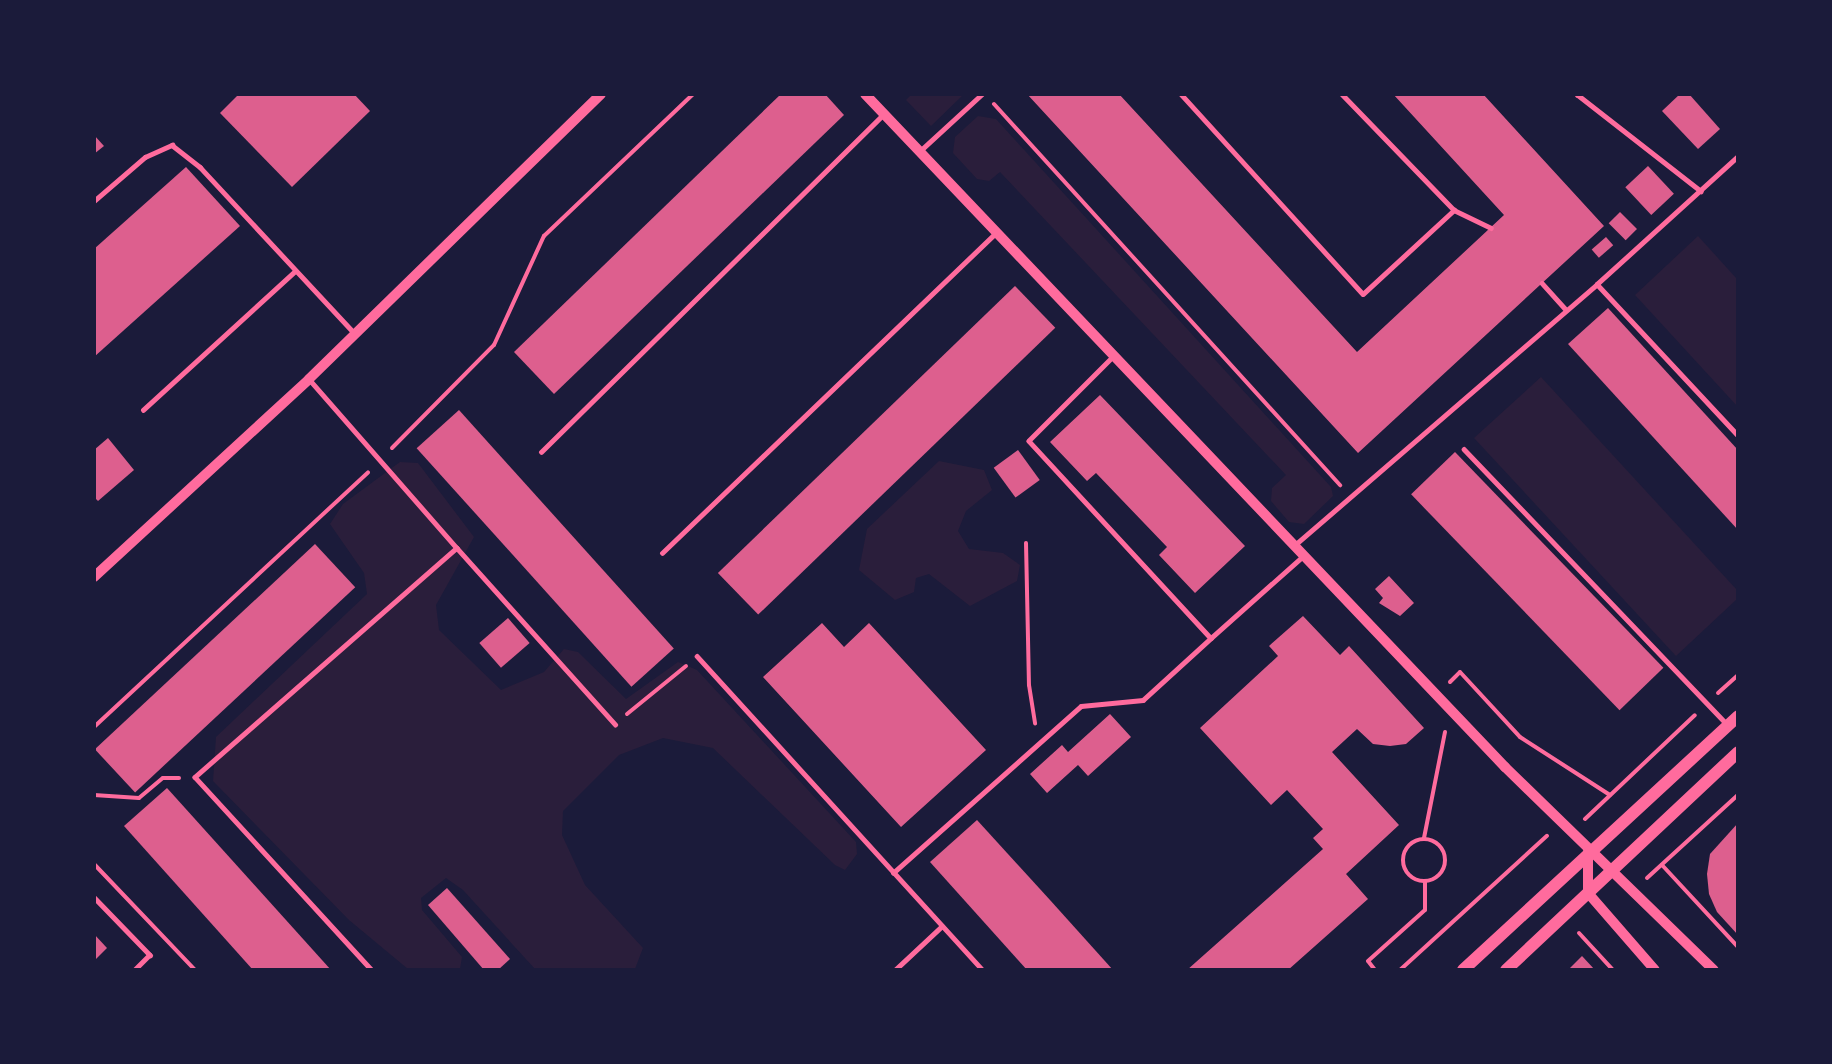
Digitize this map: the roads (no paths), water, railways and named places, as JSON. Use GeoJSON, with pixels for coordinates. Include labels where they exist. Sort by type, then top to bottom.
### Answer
{"type":"FeatureCollection","features":[{"type":"Feature","properties":{"kind":"main road"},"geometry":{"type":"LineString","coordinates":[[1463,969],[1737,716]]}},
{"type":"Feature","properties":{"kind":"main road"},"geometry":{"type":"LineString","coordinates":[[1506,969],[1737,752]]}},
{"type":"Feature","properties":{"kind":"street"},"geometry":{"type":"LineString","coordinates":[[94,578],[309,379],[601,94]]}},
{"type":"Feature","properties":{"kind":"street"},"geometry":{"type":"LineString","coordinates":[[865,94],[1588,852],[1613,869],[1714,969]]}},
{"type":"Feature","properties":{"kind":"street"},"geometry":{"type":"LineString","coordinates":[[1588,852],[1588,893],[1655,969]]}},
{"type":"Feature","properties":{"kind":"lane"},"geometry":{"type":"LineString","coordinates":[[920,152],[984,94]]}},
{"type":"Feature","properties":{"kind":"lane"},"geometry":{"type":"LineString","coordinates":[[1181,94],[1363,294],[1454,210]]}},
{"type":"Feature","properties":{"kind":"lane"},"geometry":{"type":"LineString","coordinates":[[1342,94],[1454,210],[1491,228]]}},
{"type":"Feature","properties":{"kind":"lane"},"geometry":{"type":"LineString","coordinates":[[1578,95],[1701,191]]}},
{"type":"Feature","properties":{"kind":"lane"},"geometry":{"type":"LineString","coordinates":[[541,452],[884,114]]}},
{"type":"Feature","properties":{"kind":"lane"},"geometry":{"type":"LineString","coordinates":[[94,201],[145,157],[172,145],[200,167],[355,334]]}},
{"type":"Feature","properties":{"kind":"lane"},"geometry":{"type":"LineString","coordinates":[[1294,546],[1597,284],[1737,156]]}},
{"type":"Feature","properties":{"kind":"lane"},"geometry":{"type":"LineString","coordinates":[[662,553],[996,232]]}},
{"type":"Feature","properties":{"kind":"lane"},"geometry":{"type":"LineString","coordinates":[[143,410],[295,271]]}},
{"type":"Feature","properties":{"kind":"lane"},"geometry":{"type":"LineString","coordinates":[[1542,283],[1566,310]]}},
{"type":"Feature","properties":{"kind":"lane"},"geometry":{"type":"LineString","coordinates":[[1597,284],[1737,435]]}},
{"type":"Feature","properties":{"kind":"lane"},"geometry":{"type":"LineString","coordinates":[[1114,356],[1029,441],[1211,638]]}},
{"type":"Feature","properties":{"kind":"lane"},"geometry":{"type":"LineString","coordinates":[[309,379],[615,724]]}},
{"type":"Feature","properties":{"kind":"lane"},"geometry":{"type":"LineString","coordinates":[[1464,449],[1728,725]]}},
{"type":"Feature","properties":{"kind":"lane"},"geometry":{"type":"LineString","coordinates":[[372,969],[195,777],[457,548]]}},
{"type":"Feature","properties":{"kind":"lane"},"geometry":{"type":"LineString","coordinates":[[893,873],[1081,705],[1143,700],[1303,555]]}},
{"type":"Feature","properties":{"kind":"lane"},"geometry":{"type":"LineString","coordinates":[[697,656],[983,969]]}},
{"type":"Feature","properties":{"kind":"lane"},"geometry":{"type":"LineString","coordinates":[[94,897],[150,955],[135,969]]}},
{"type":"Feature","properties":{"kind":"lane"},"geometry":{"type":"LineString","coordinates":[[895,969],[942,926]]}}]}
